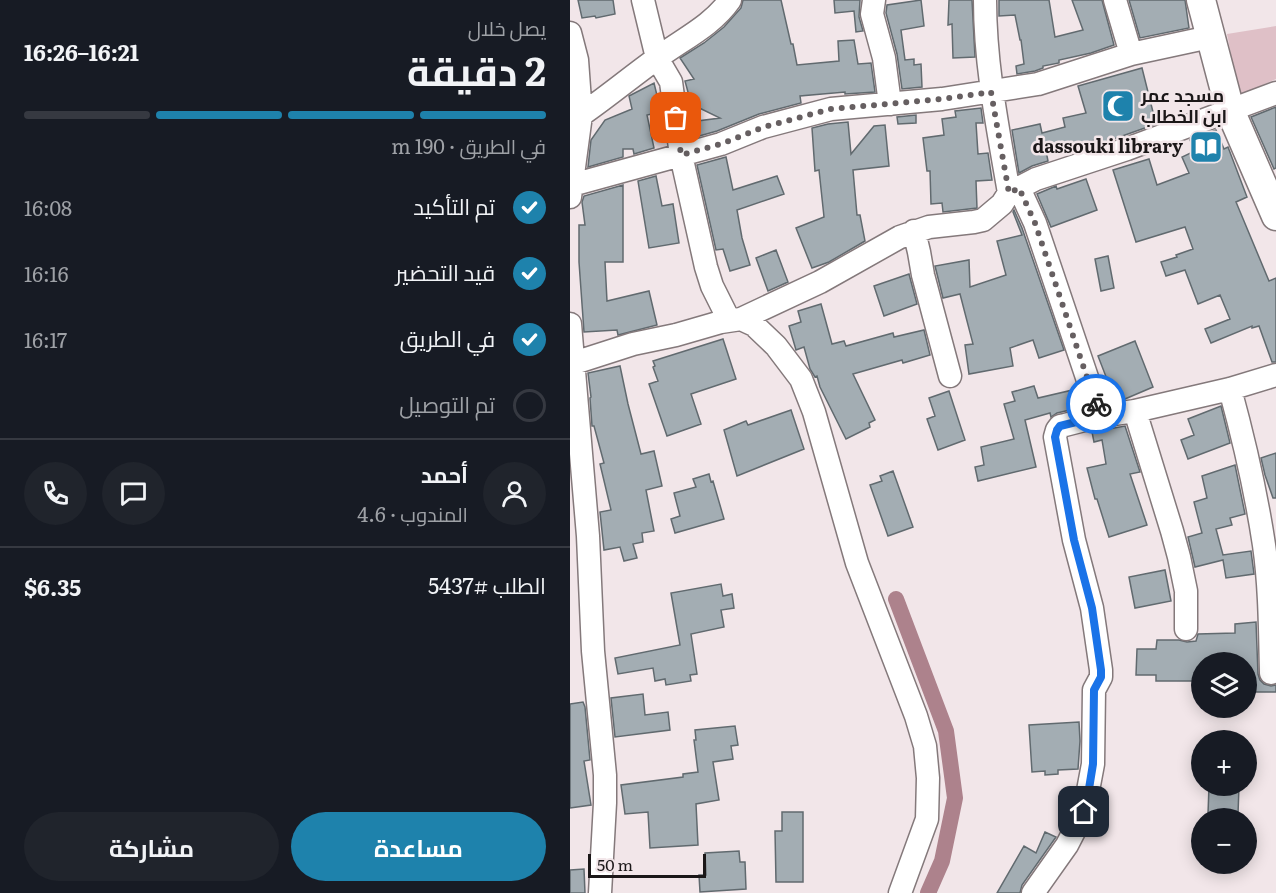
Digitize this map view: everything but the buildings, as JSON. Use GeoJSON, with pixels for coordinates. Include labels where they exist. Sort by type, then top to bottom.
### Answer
{"type":"FeatureCollection","features":[{"type":"Feature","properties":{"kind":"main road"},"geometry":{"type":"LineString","coordinates":[[1201,0],[1230,110],[1276,216]]}},
{"type":"Feature","properties":{"kind":"street"},"geometry":{"type":"LineString","coordinates":[[643,0],[657,58],[671,82],[681,155],[712,286],[735,320],[754,325],[776,346],[801,379],[808,393],[857,563],[916,716],[925,746],[928,778],[927,819],[900,893]]}},
{"type":"Feature","properties":{"kind":"street"},"geometry":{"type":"LineString","coordinates":[[576,117],[706,24],[730,0]]}},
{"type":"Feature","properties":{"kind":"street"},"geometry":{"type":"LineString","coordinates":[[874,0],[872,14],[884,58],[890,104]]}},
{"type":"Feature","properties":{"kind":"street"},"geometry":{"type":"LineString","coordinates":[[985,0],[991,92],[1014,190],[1035,223],[1100,416]]}},
{"type":"Feature","properties":{"kind":"street"},"geometry":{"type":"LineString","coordinates":[[1115,0],[1131,54]]}},
{"type":"Feature","properties":{"kind":"street"},"geometry":{"type":"LineString","coordinates":[[570,33],[577,60],[571,192],[721,144],[764,127],[831,109],[942,99],[1038,84],[1131,54],[1210,36]]}},
{"type":"Feature","properties":{"kind":"street"},"geometry":{"type":"LineString","coordinates":[[574,363],[633,344],[735,320],[820,282],[914,231],[983,220],[1014,190],[1036,179],[1127,149],[1276,93]]}},
{"type":"Feature","properties":{"kind":"street"},"geometry":{"type":"LineString","coordinates":[[914,231],[923,275],[950,376]]}},
{"type":"Feature","properties":{"kind":"street"},"geometry":{"type":"LineString","coordinates":[[570,324],[575,383],[579,537],[605,775],[600,893]]}},
{"type":"Feature","properties":{"kind":"street"},"geometry":{"type":"LineString","coordinates":[[1034,893],[1067,845],[1084,812],[1093,764],[1094,690],[1101,677],[1100,653],[1092,608],[1074,540],[1055,437],[1057,430],[1060,426],[1230,389],[1276,375]]}},
{"type":"Feature","properties":{"kind":"street"},"geometry":{"type":"LineString","coordinates":[[1230,389],[1245,445],[1264,545],[1268,577],[1271,673]]}},
{"type":"Feature","properties":{"kind":"street"},"geometry":{"type":"LineString","coordinates":[[1135,411],[1179,557],[1186,591],[1186,629]]}},
{"type":"Feature","properties":{"kind":"shaded area"},"geometry":{"type":"Polygon","coordinates":[[[1276,26],[1276,79],[1239,96],[1227,34],[1276,26]]]}},
{"type":"Feature","properties":{"kind":"waterway"},"geometry":{"type":"LineString","coordinates":[[896,599],[946,731],[955,798],[942,861],[928,893]]}},
{"type":"Feature","properties":{"kind":"way so far"},"geometry":{"type":"LineString","coordinates":[[676,118],[681,155],[721,144],[764,127],[831,109],[991,92],[1009,193],[1019,188],[1035,223],[1096,404]]}},
{"type":"Feature","properties":{"kind":"place","name":"مسجد عمر ابن الخطاب"},"geometry":{"type":"Point","coordinates":[1118,106]}},
{"type":"Feature","properties":{"kind":"place","name":"dassouki library"},"geometry":{"type":"Point","coordinates":[1206,147]}},
{"type":"Feature","properties":{"kind":"route"},"geometry":{"type":"LineString","coordinates":[[1084,812],[1093,764],[1094,690],[1101,677],[1100,653],[1092,608],[1068,513],[1055,437],[1060,426],[1100,416],[1096,404]]}}]}
